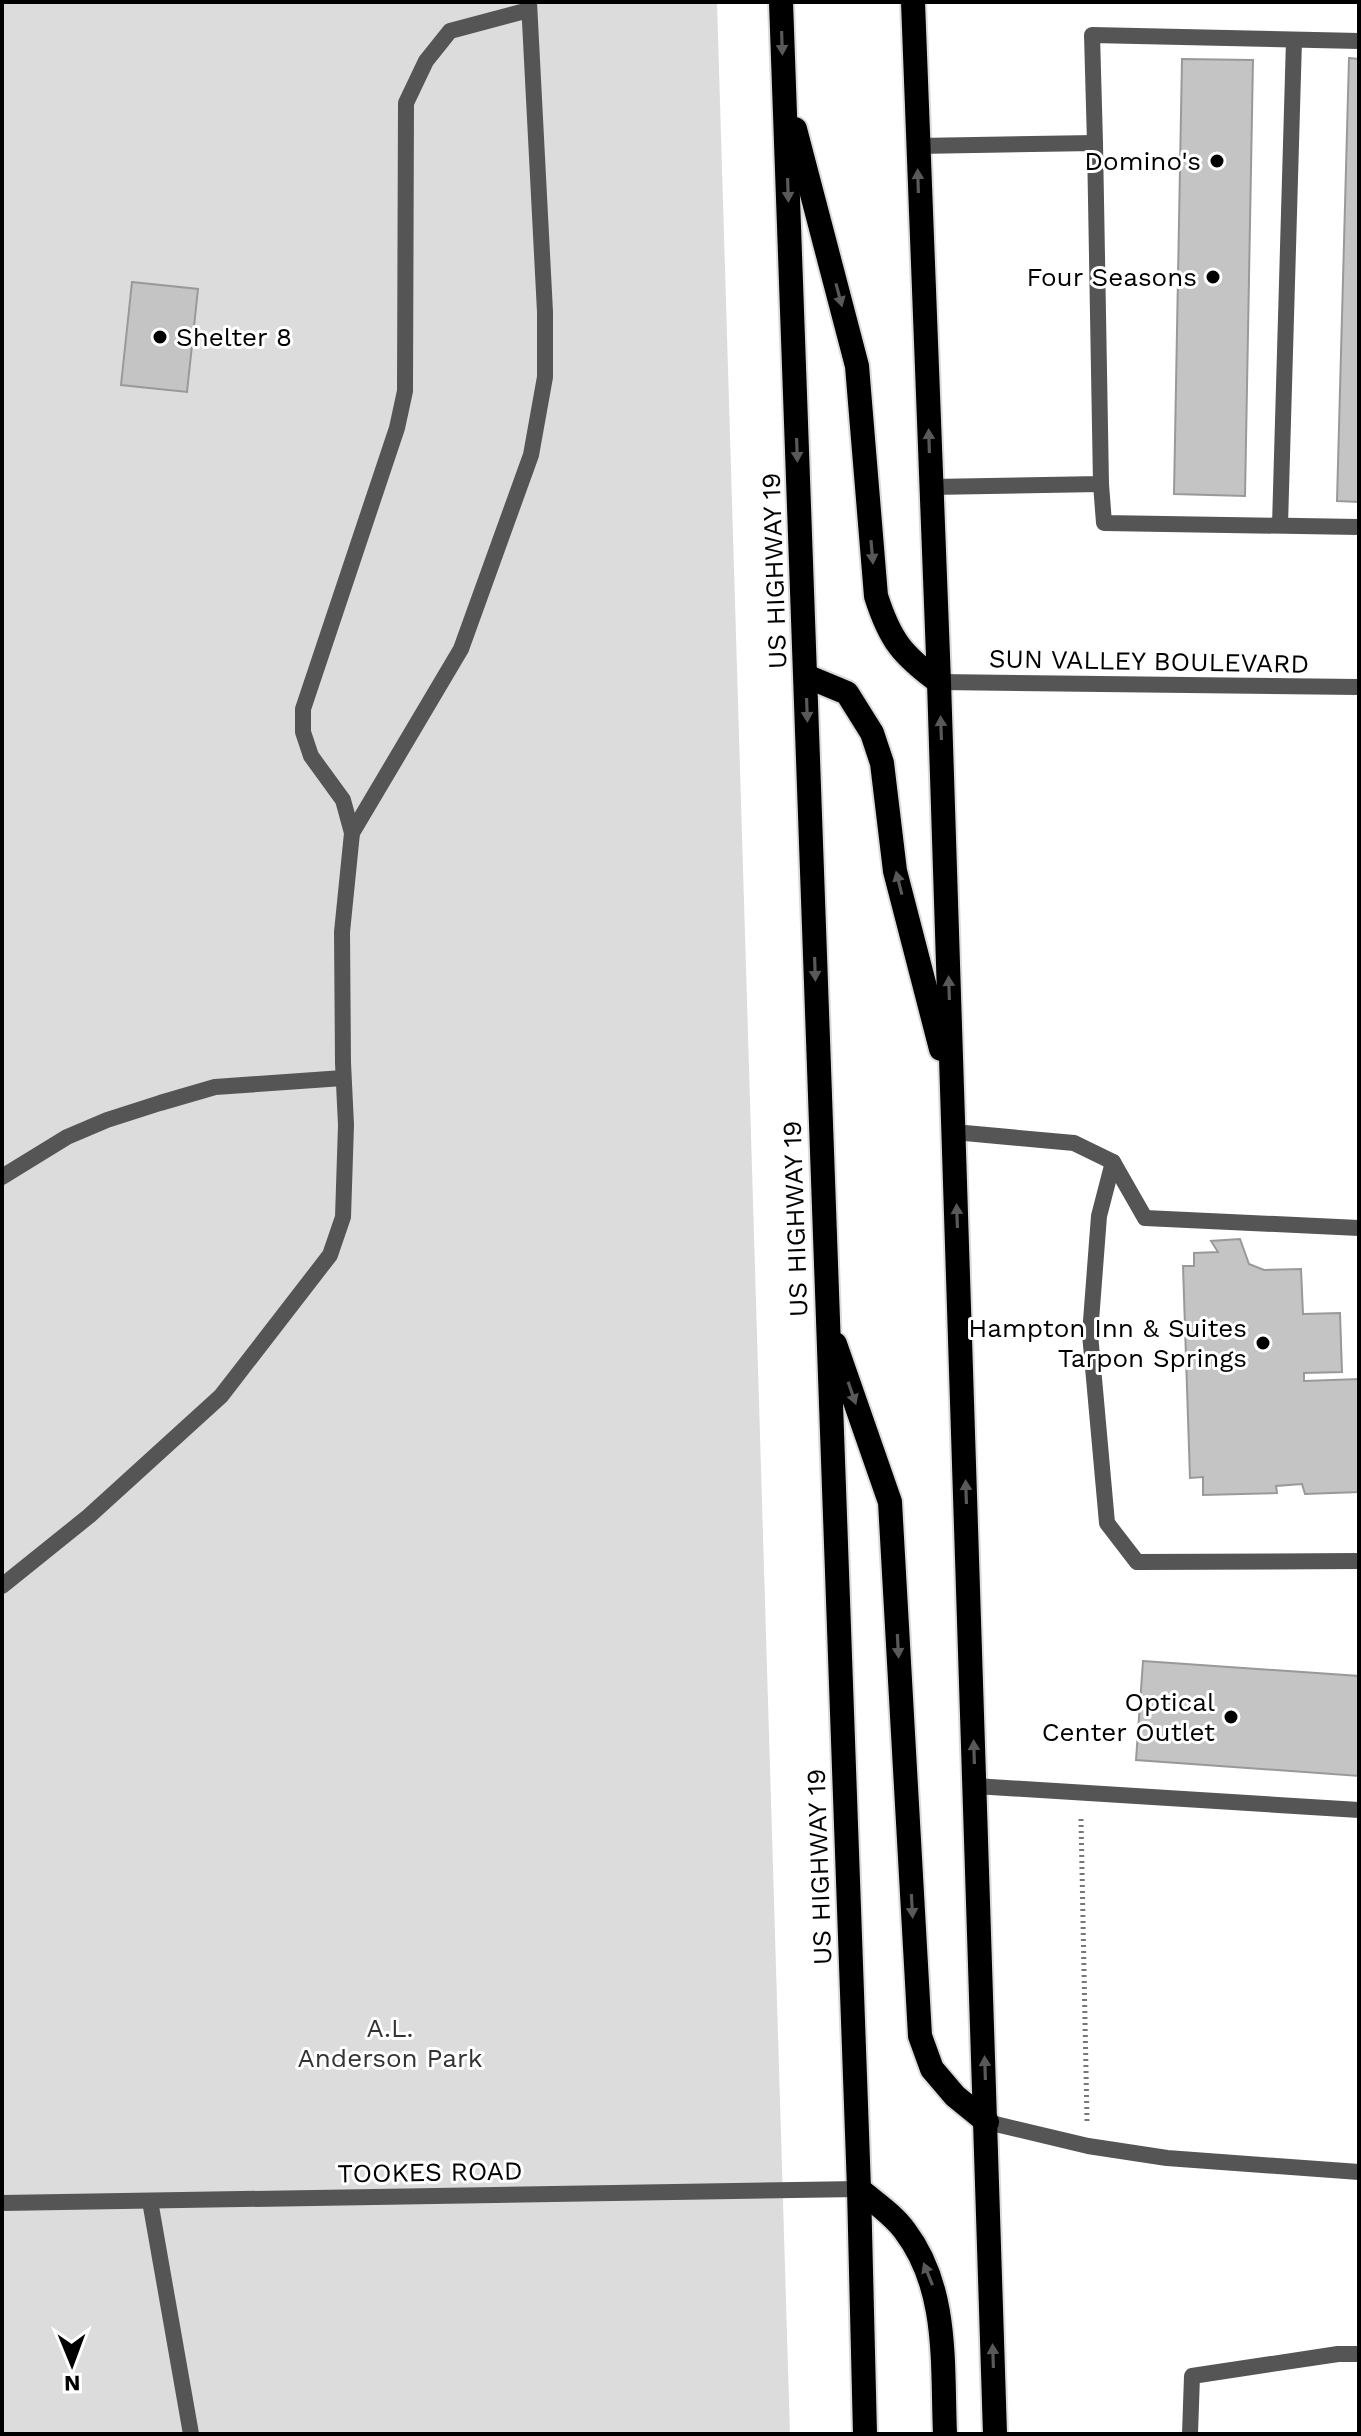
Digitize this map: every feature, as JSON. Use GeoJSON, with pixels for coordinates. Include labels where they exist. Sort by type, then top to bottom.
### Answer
{"type":"FeatureCollection","features":[{"type":"Feature","properties":{"kind":"highway","name":"US HIGHWAY 19"},"geometry":{"type":"LineString","coordinates":[[781,2],[859,2189],[865,2434]]}},
{"type":"Feature","properties":{"kind":"highway"},"geometry":{"type":"LineString","coordinates":[[913,2],[939,682],[995,2434]]}},
{"type":"Feature","properties":{"kind":"highway"},"geometry":{"type":"LineString","coordinates":[[784,84],[857,366],[876,596],[887,629],[910,661],[939,682]]}},
{"type":"Feature","properties":{"kind":"highway"},"geometry":{"type":"LineString","coordinates":[[806,676],[847,693],[872,733],[882,763],[895,871],[952,1094]]}},
{"type":"Feature","properties":{"kind":"highway"},"geometry":{"type":"LineString","coordinates":[[827,1319],[890,1502],[920,2036],[932,2069],[955,2096],[987,2122]]}},
{"type":"Feature","properties":{"kind":"highway"},"geometry":{"type":"LineString","coordinates":[[859,2189],[905,2229],[929,2272],[940,2310],[945,2434]]}},
{"type":"Feature","properties":{"kind":"street"},"geometry":{"type":"LineString","coordinates":[[2,1586],[89,1516],[221,1396],[330,1255],[343,1217],[346,1125],[342,932],[352,833],[343,800],[311,756],[303,732],[303,709],[397,428],[405,391],[406,103],[426,61],[450,31],[529,6],[545,364],[531,455],[461,649],[352,833]]}},
{"type":"Feature","properties":{"kind":"street"},"geometry":{"type":"LineString","coordinates":[[1359,41],[1092,35],[1104,523],[1359,527]]}},
{"type":"Feature","properties":{"kind":"street"},"geometry":{"type":"LineString","coordinates":[[1280,525],[1294,40]]}},
{"type":"Feature","properties":{"kind":"street"},"geometry":{"type":"LineString","coordinates":[[917,146],[1095,143]]}},
{"type":"Feature","properties":{"kind":"street"},"geometry":{"type":"LineString","coordinates":[[931,487],[1101,484]]}},
{"type":"Feature","properties":{"kind":"street","name":"SUN VALLEY BOULEVARD"},"geometry":{"type":"LineString","coordinates":[[939,682],[1359,687]]}},
{"type":"Feature","properties":{"kind":"street"},"geometry":{"type":"LineString","coordinates":[[2,1177],[67,1137],[107,1120],[215,1087],[343,1078]]}},
{"type":"Feature","properties":{"kind":"street"},"geometry":{"type":"LineString","coordinates":[[954,1132],[1074,1143],[1113,1162],[1145,1218],[1359,1228]]}},
{"type":"Feature","properties":{"kind":"street"},"geometry":{"type":"LineString","coordinates":[[1113,1162],[1099,1216],[1090,1334],[1107,1523],[1137,1562],[1359,1561]]}},
{"type":"Feature","properties":{"kind":"street"},"geometry":{"type":"LineString","coordinates":[[975,1786],[1359,1810]]}},
{"type":"Feature","properties":{"kind":"street"},"geometry":{"type":"LineString","coordinates":[[987,2122],[1088,2146],[1167,2158],[1359,2172]]}},
{"type":"Feature","properties":{"kind":"street","name":"TOOKES ROAD"},"geometry":{"type":"LineString","coordinates":[[2,2203],[859,2189]]}},
{"type":"Feature","properties":{"kind":"street"},"geometry":{"type":"LineString","coordinates":[[150,2201],[191,2434]]}},
{"type":"Feature","properties":{"kind":"street"},"geometry":{"type":"LineString","coordinates":[[1190,2434],[1192,2376],[1338,2354],[1359,2354]]}},
{"type":"Feature","properties":{"kind":"path"},"geometry":{"type":"LineString","coordinates":[[1080,1794],[1088,2146]]}},
{"type":"Feature","properties":{"kind":"green space","name":"A.L. Anderson Park"},"geometry":{"type":"Polygon","coordinates":[[[2,2],[717,2],[790,2434],[2,2434],[2,2]]]}},
{"type":"Feature","properties":{"kind":"building"},"geometry":{"type":"Polygon","coordinates":[[[1349,58],[1359,59],[1359,502],[1337,501],[1349,58]]]}},
{"type":"Feature","properties":{"kind":"building","name":"Four Seasons"},"geometry":{"type":"Polygon","coordinates":[[[1182,59],[1253,60],[1245,496],[1174,494],[1182,59]]]}},
{"type":"Feature","properties":{"kind":"building","name":"Shelter 8"},"geometry":{"type":"Polygon","coordinates":[[[132,282],[198,289],[187,392],[121,385],[132,282]]]}},
{"type":"Feature","properties":{"kind":"building","name":"Hampton Inn & Suites Tarpon Springs"},"geometry":{"type":"Polygon","coordinates":[[[1240,1239],[1249,1264],[1264,1270],[1301,1269],[1303,1314],[1340,1313],[1342,1372],[1304,1373],[1304,1381],[1359,1379],[1359,1492],[1305,1494],[1302,1484],[1276,1486],[1277,1493],[1203,1495],[1203,1477],[1190,1478],[1183,1266],[1194,1266],[1194,1253],[1218,1252],[1211,1241],[1240,1239]]]}},
{"type":"Feature","properties":{"kind":"building"},"geometry":{"type":"Polygon","coordinates":[[[1143,1661],[1359,1676],[1359,1776],[1136,1760],[1143,1661]]]}},
{"type":"Feature","properties":{"kind":"place","name":"Domino's"},"geometry":{"type":"Point","coordinates":[1217,161]}},
{"type":"Feature","properties":{"kind":"place","name":"Four Seasons"},"geometry":{"type":"Point","coordinates":[1213,277]}},
{"type":"Feature","properties":{"kind":"place","name":"Shelter 8"},"geometry":{"type":"Point","coordinates":[160,337]}},
{"type":"Feature","properties":{"kind":"place","name":"Hampton Inn & Suites Tarpon Springs"},"geometry":{"type":"Point","coordinates":[1263,1343]}},
{"type":"Feature","properties":{"kind":"place","name":"Optical Center Outlet"},"geometry":{"type":"Point","coordinates":[1231,1717]}}]}
